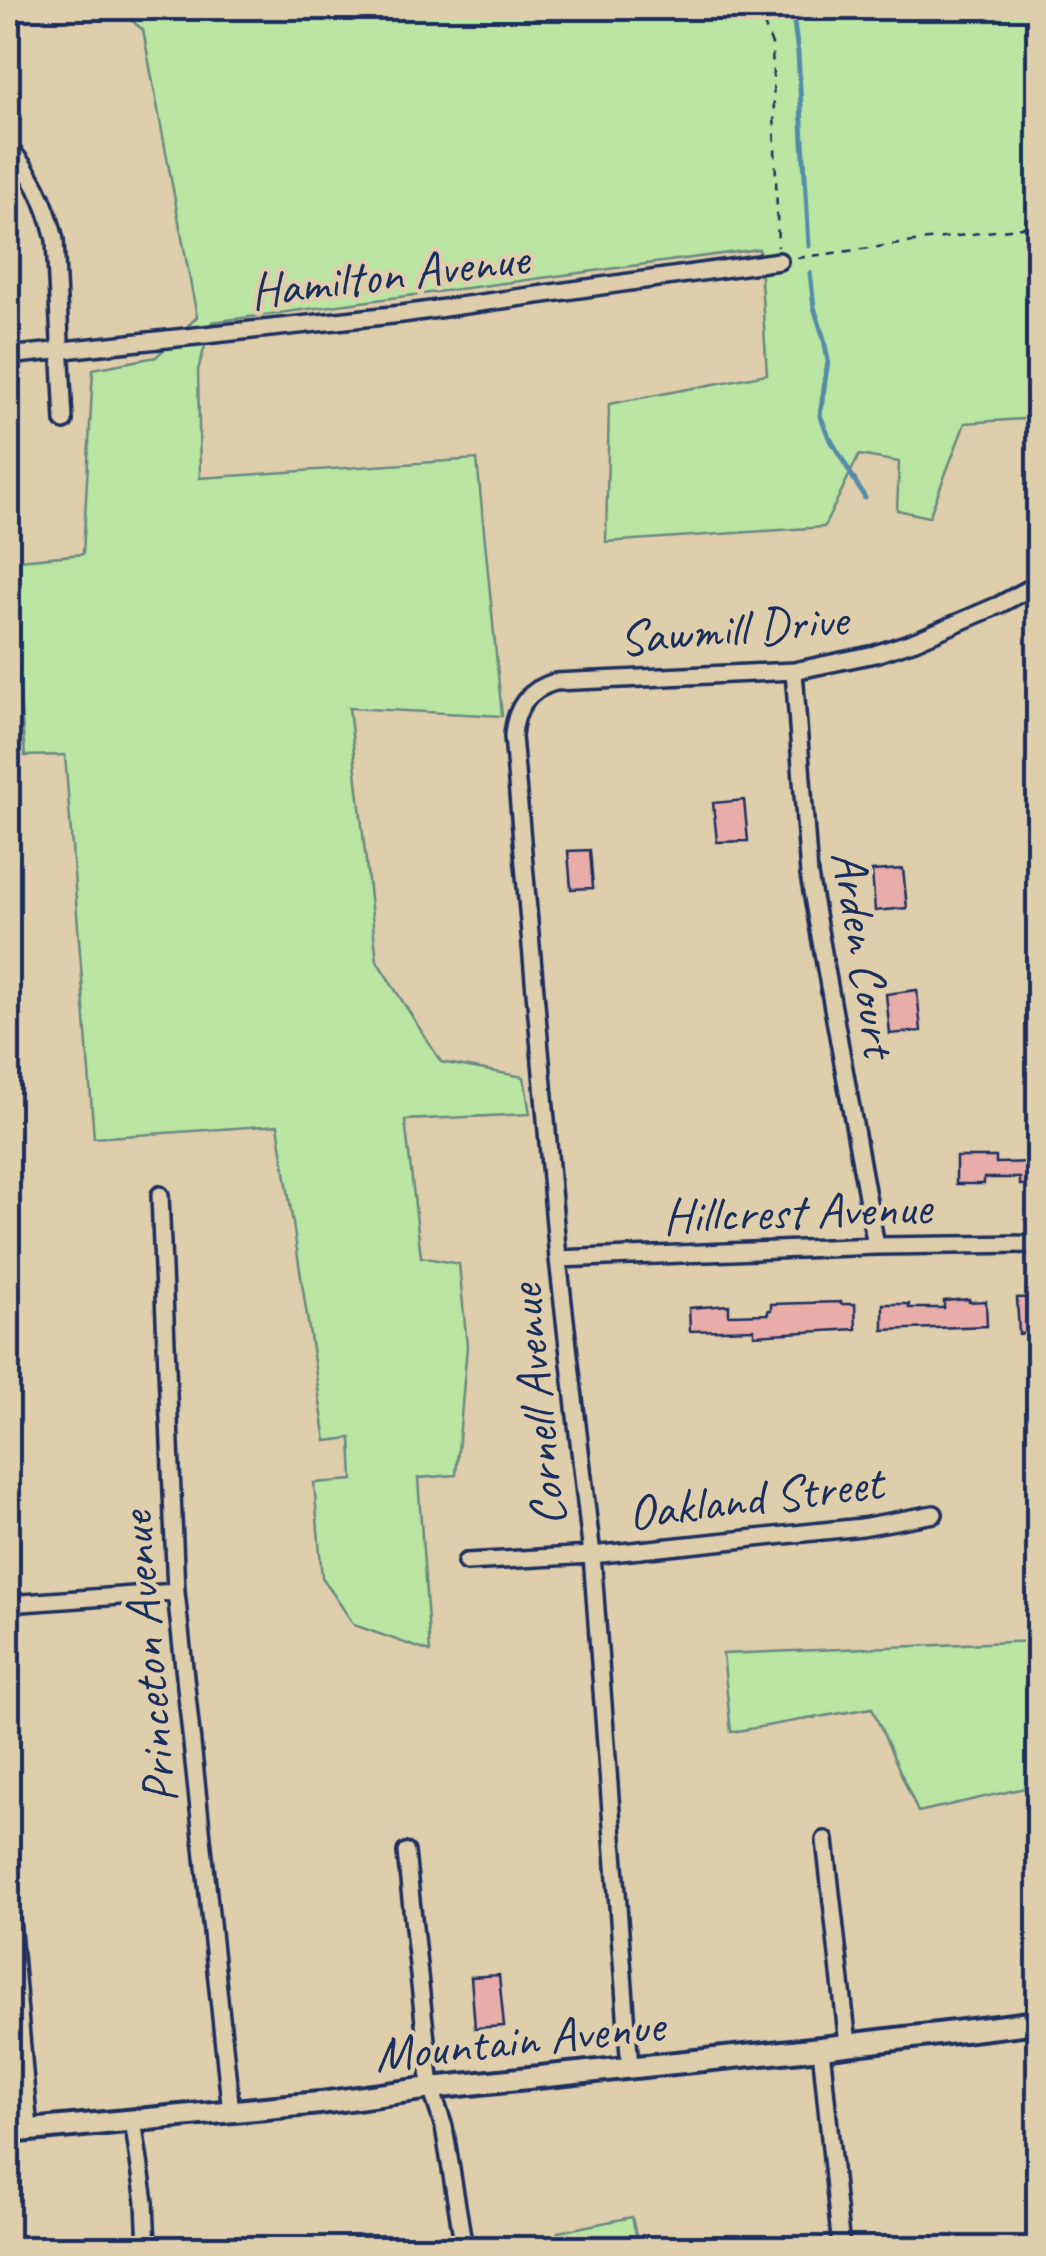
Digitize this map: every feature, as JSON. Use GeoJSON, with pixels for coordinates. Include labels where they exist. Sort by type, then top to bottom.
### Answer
{"type":"FeatureCollection","features":[{"type":"Feature","properties":{"kind":"main road","name":"Mountain Avenue"},"geometry":{"type":"LineString","coordinates":[[18,2132],[320,2103],[1038,2022]]}},
{"type":"Feature","properties":{"kind":"street"},"geometry":{"type":"LineString","coordinates":[[8,146],[36,186],[55,240],[64,421]]}},
{"type":"Feature","properties":{"kind":"street","name":"Hamilton Avenue"},"geometry":{"type":"LineString","coordinates":[[8,356],[402,314],[779,261]]}},
{"type":"Feature","properties":{"kind":"street","name":"Sawmill Drive"},"geometry":{"type":"LineString","coordinates":[[513,736],[520,706],[531,693],[554,682],[794,670],[875,654],[915,642],[1038,584]]}},
{"type":"Feature","properties":{"kind":"street","name":"Arden Court"},"geometry":{"type":"LineString","coordinates":[[794,670],[810,875],[876,1246]]}},
{"type":"Feature","properties":{"kind":"street","name":"Cornell Avenue"},"geometry":{"type":"LineString","coordinates":[[513,736],[558,1258],[592,1555],[630,2068]]}},
{"type":"Feature","properties":{"kind":"street","name":"Princeton Avenue"},"geometry":{"type":"LineString","coordinates":[[160,1196],[176,1592],[230,2112]]}},
{"type":"Feature","properties":{"kind":"street","name":"Hillcrest Avenue"},"geometry":{"type":"LineString","coordinates":[[558,1258],[1038,1244]]}},
{"type":"Feature","properties":{"kind":"street","name":"Oakland Street"},"geometry":{"type":"LineString","coordinates":[[466,1562],[592,1555],[862,1527],[934,1514]]}},
{"type":"Feature","properties":{"kind":"street"},"geometry":{"type":"LineString","coordinates":[[8,1604],[176,1592]]}},
{"type":"Feature","properties":{"kind":"street"},"geometry":{"type":"LineString","coordinates":[[826,1840],[848,2044]]}},
{"type":"Feature","properties":{"kind":"street"},"geometry":{"type":"LineString","coordinates":[[406,1852],[431,2088],[444,2127],[464,2248]]}},
{"type":"Feature","properties":{"kind":"street"},"geometry":{"type":"LineString","coordinates":[[8,1884],[18,2132]]}},
{"type":"Feature","properties":{"kind":"street"},"geometry":{"type":"LineString","coordinates":[[821,2048],[841,2248]]}},
{"type":"Feature","properties":{"kind":"street"},"geometry":{"type":"LineString","coordinates":[[133,2120],[145,2202],[147,2248]]}},
{"type":"Feature","properties":{"kind":"path"},"geometry":{"type":"LineString","coordinates":[[758,8],[772,45],[779,261],[1038,225]]}},
{"type":"Feature","properties":{"kind":"green space"},"geometry":{"type":"Polygon","coordinates":[[[117,8],[1038,8],[1038,418],[965,423],[929,517],[897,510],[899,462],[859,455],[824,527],[606,542],[609,404],[767,374],[759,249],[212,322],[198,370],[200,478],[477,459],[502,716],[349,708],[377,961],[441,1062],[524,1077],[530,1114],[405,1120],[421,1257],[459,1264],[467,1346],[456,1475],[418,1478],[430,1652],[354,1625],[322,1577],[314,1483],[353,1480],[351,1438],[326,1441],[278,1125],[94,1138],[65,755],[25,756],[8,561],[83,554],[93,369],[156,357],[197,317],[143,30],[117,8]]]}},
{"type":"Feature","properties":{"kind":"green space"},"geometry":{"type":"Polygon","coordinates":[[[1038,1641],[1038,1785],[918,1812],[872,1708],[731,1732],[723,1654],[1038,1641]]]}},
{"type":"Feature","properties":{"kind":"green space"},"geometry":{"type":"Polygon","coordinates":[[[632,2217],[639,2248],[560,2248],[558,2232],[632,2217]]]}},
{"type":"Feature","properties":{"kind":"building"},"geometry":{"type":"Polygon","coordinates":[[[744,800],[748,841],[717,842],[713,803],[744,800]]]}},
{"type":"Feature","properties":{"kind":"building"},"geometry":{"type":"Polygon","coordinates":[[[590,850],[593,888],[571,889],[568,851],[590,850]]]}},
{"type":"Feature","properties":{"kind":"building"},"geometry":{"type":"Polygon","coordinates":[[[903,869],[907,908],[875,911],[872,871],[903,869]]]}},
{"type":"Feature","properties":{"kind":"building"},"geometry":{"type":"Polygon","coordinates":[[[917,990],[921,1031],[890,1034],[886,994],[917,990]]]}},
{"type":"Feature","properties":{"kind":"building"},"geometry":{"type":"Polygon","coordinates":[[[956,1157],[996,1157],[996,1163],[1038,1162],[1038,1185],[1020,1185],[1020,1178],[984,1178],[984,1184],[956,1184],[956,1157]]]}},
{"type":"Feature","properties":{"kind":"building"},"geometry":{"type":"Polygon","coordinates":[[[1038,1297],[1038,1333],[1019,1334],[1017,1298],[1038,1297]]]}},
{"type":"Feature","properties":{"kind":"building"},"geometry":{"type":"Polygon","coordinates":[[[944,1301],[986,1301],[987,1326],[883,1330],[883,1304],[944,1308],[944,1301]]]}},
{"type":"Feature","properties":{"kind":"building"},"geometry":{"type":"Polygon","coordinates":[[[771,1304],[855,1304],[856,1329],[754,1335],[754,1329],[690,1331],[689,1308],[729,1305],[729,1315],[768,1314],[771,1304]]]}},
{"type":"Feature","properties":{"kind":"building"},"geometry":{"type":"Polygon","coordinates":[[[499,1975],[504,2026],[475,2028],[471,1977],[499,1975]]]}},
{"type":"Feature","properties":{"kind":"waterway"},"geometry":{"type":"LineString","coordinates":[[792,8],[809,246]]}},
{"type":"Feature","properties":{"kind":"waterway"},"geometry":{"type":"LineString","coordinates":[[810,273],[828,361],[820,415],[865,498]]}}]}
